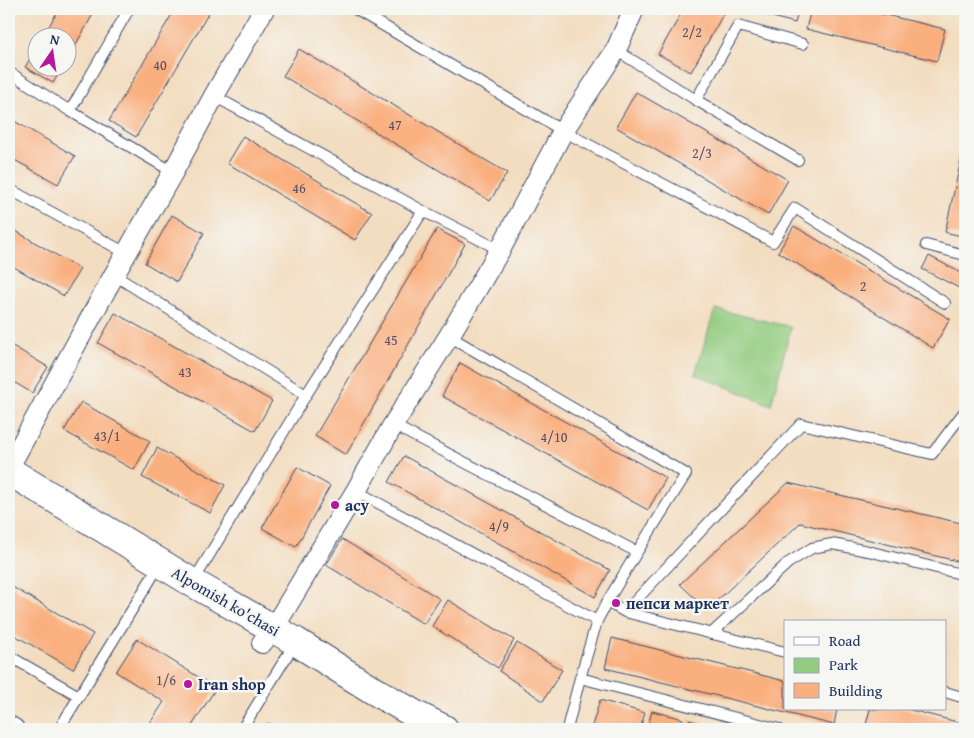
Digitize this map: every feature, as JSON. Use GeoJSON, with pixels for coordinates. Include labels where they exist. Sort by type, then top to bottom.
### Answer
{"type":"FeatureCollection","features":[{"type":"Feature","properties":{"kind":"main road","name":"Alpomish ko'chasi"},"geometry":{"type":"LineString","coordinates":[[9,471],[193,582],[279,643],[373,690],[444,729]]}},
{"type":"Feature","properties":{"kind":"main road"},"geometry":{"type":"LineString","coordinates":[[9,492],[152,577],[279,643],[380,715],[407,729]]}},
{"type":"Feature","properties":{"kind":"street"},"geometry":{"type":"LineString","coordinates":[[9,467],[126,253],[264,9]]}},
{"type":"Feature","properties":{"kind":"street"},"geometry":{"type":"LineString","coordinates":[[279,643],[356,491],[393,424],[500,250],[563,131],[616,50],[634,9]]}},
{"type":"Feature","properties":{"kind":"street"},"geometry":{"type":"LineString","coordinates":[[9,726],[14,729]]}},
{"type":"Feature","properties":{"kind":"lane"},"geometry":{"type":"LineString","coordinates":[[70,111],[129,9]]}},
{"type":"Feature","properties":{"kind":"lane"},"geometry":{"type":"LineString","coordinates":[[355,9],[563,131],[773,242],[795,208],[945,304]]}},
{"type":"Feature","properties":{"kind":"lane"},"geometry":{"type":"LineString","coordinates":[[696,100],[738,26],[803,44]]}},
{"type":"Feature","properties":{"kind":"lane"},"geometry":{"type":"LineString","coordinates":[[616,50],[798,160]]}},
{"type":"Feature","properties":{"kind":"lane"},"geometry":{"type":"LineString","coordinates":[[9,72],[70,111],[173,172]]}},
{"type":"Feature","properties":{"kind":"lane"},"geometry":{"type":"LineString","coordinates":[[214,96],[500,250]]}},
{"type":"Feature","properties":{"kind":"lane"},"geometry":{"type":"LineString","coordinates":[[9,189],[126,253]]}},
{"type":"Feature","properties":{"kind":"lane"},"geometry":{"type":"LineString","coordinates":[[193,582],[306,395],[423,210]]}},
{"type":"Feature","properties":{"kind":"lane"},"geometry":{"type":"LineString","coordinates":[[926,246],[965,255]]}},
{"type":"Feature","properties":{"kind":"lane"},"geometry":{"type":"LineString","coordinates":[[114,275],[306,395]]}},
{"type":"Feature","properties":{"kind":"lane"},"geometry":{"type":"LineString","coordinates":[[448,336],[686,474],[606,602],[597,621],[567,729]]}},
{"type":"Feature","properties":{"kind":"lane"},"geometry":{"type":"LineString","coordinates":[[625,612],[801,424],[932,454],[965,411]]}},
{"type":"Feature","properties":{"kind":"lane"},"geometry":{"type":"LineString","coordinates":[[393,424],[637,552]]}},
{"type":"Feature","properties":{"kind":"lane"},"geometry":{"type":"LineString","coordinates":[[356,491],[597,621]]}},
{"type":"Feature","properties":{"kind":"lane"},"geometry":{"type":"LineString","coordinates":[[711,634],[788,563],[812,548],[832,544],[965,575]]}},
{"type":"Feature","properties":{"kind":"lane"},"geometry":{"type":"LineString","coordinates":[[59,729],[152,577]]}},
{"type":"Feature","properties":{"kind":"lane"},"geometry":{"type":"LineString","coordinates":[[606,602],[625,612],[784,652]]}},
{"type":"Feature","properties":{"kind":"lane"},"geometry":{"type":"LineString","coordinates":[[242,729],[279,643]]}},
{"type":"Feature","properties":{"kind":"lane"},"geometry":{"type":"LineString","coordinates":[[9,656],[79,696]]}},
{"type":"Feature","properties":{"kind":"lane"},"geometry":{"type":"LineString","coordinates":[[580,678],[780,729]]}},
{"type":"Feature","properties":{"kind":"lane"},"geometry":{"type":"LineString","coordinates":[[946,692],[965,698]]}},
{"type":"Feature","properties":{"kind":"green space"},"geometry":{"type":"Polygon","coordinates":[[[715,309],[791,327],[771,405],[695,374],[715,309]]]}},
{"type":"Feature","properties":{"kind":"building"},"geometry":{"type":"Polygon","coordinates":[[[59,9],[96,9],[78,40],[78,28],[48,28],[59,9]]]}},
{"type":"Feature","properties":{"kind":"building"},"geometry":{"type":"Polygon","coordinates":[[[175,9],[211,9],[136,137],[109,121],[175,9]]]}},
{"type":"Feature","properties":{"kind":"building"},"geometry":{"type":"Polygon","coordinates":[[[684,9],[726,9],[691,72],[658,54],[684,9]]]}},
{"type":"Feature","properties":{"kind":"building"},"geometry":{"type":"Polygon","coordinates":[[[742,9],[799,9],[795,23],[742,9]]]}},
{"type":"Feature","properties":{"kind":"building"},"geometry":{"type":"Polygon","coordinates":[[[811,9],[860,9],[945,29],[937,61],[806,29],[811,9]]]}},
{"type":"Feature","properties":{"kind":"building"},"geometry":{"type":"Polygon","coordinates":[[[299,49],[507,173],[490,201],[283,76],[299,49]]]}},
{"type":"Feature","properties":{"kind":"building"},"geometry":{"type":"Polygon","coordinates":[[[44,78],[56,78],[53,83],[44,78]]]}},
{"type":"Feature","properties":{"kind":"building"},"geometry":{"type":"Polygon","coordinates":[[[636,92],[788,180],[768,215],[616,127],[636,92]]]}},
{"type":"Feature","properties":{"kind":"building"},"geometry":{"type":"Polygon","coordinates":[[[9,118],[75,156],[58,184],[9,157],[9,118]]]}},
{"type":"Feature","properties":{"kind":"building"},"geometry":{"type":"Polygon","coordinates":[[[243,136],[372,213],[355,240],[227,163],[243,136]]]}},
{"type":"Feature","properties":{"kind":"building"},"geometry":{"type":"Polygon","coordinates":[[[965,146],[965,237],[945,232],[965,146]]]}},
{"type":"Feature","properties":{"kind":"building"},"geometry":{"type":"Polygon","coordinates":[[[172,215],[204,233],[177,282],[145,263],[172,215]]]}},
{"type":"Feature","properties":{"kind":"building"},"geometry":{"type":"Polygon","coordinates":[[[794,226],[950,319],[933,348],[778,252],[794,226]]]}},
{"type":"Feature","properties":{"kind":"building"},"geometry":{"type":"Polygon","coordinates":[[[9,227],[80,269],[64,296],[9,264],[9,227]]]}},
{"type":"Feature","properties":{"kind":"building"},"geometry":{"type":"Polygon","coordinates":[[[437,229],[465,244],[346,455],[315,436],[437,229]]]}},
{"type":"Feature","properties":{"kind":"building"},"geometry":{"type":"Polygon","coordinates":[[[929,256],[965,275],[965,291],[922,269],[929,256]]]}},
{"type":"Feature","properties":{"kind":"building"},"geometry":{"type":"Polygon","coordinates":[[[115,313],[272,401],[255,431],[98,343],[115,313]]]}},
{"type":"Feature","properties":{"kind":"building"},"geometry":{"type":"Polygon","coordinates":[[[11,345],[48,367],[32,393],[9,379],[9,349],[11,345]]]}},
{"type":"Feature","properties":{"kind":"building"},"geometry":{"type":"Polygon","coordinates":[[[460,363],[666,478],[648,510],[442,396],[460,363]]]}},
{"type":"Feature","properties":{"kind":"building"},"geometry":{"type":"Polygon","coordinates":[[[81,402],[150,441],[134,470],[64,431],[81,402]]]}},
{"type":"Feature","properties":{"kind":"building"},"geometry":{"type":"Polygon","coordinates":[[[157,448],[225,485],[210,513],[142,477],[157,448]]]}},
{"type":"Feature","properties":{"kind":"building"},"geometry":{"type":"Polygon","coordinates":[[[404,456],[610,570],[595,597],[389,482],[404,456]]]}},
{"type":"Feature","properties":{"kind":"building"},"geometry":{"type":"Polygon","coordinates":[[[297,467],[330,486],[296,547],[262,528],[297,467]]]}},
{"type":"Feature","properties":{"kind":"building"},"geometry":{"type":"Polygon","coordinates":[[[788,483],[965,524],[965,563],[800,523],[707,610],[680,584],[788,483]]]}},
{"type":"Feature","properties":{"kind":"building"},"geometry":{"type":"Polygon","coordinates":[[[342,539],[440,599],[424,624],[326,565],[342,539]]]}},
{"type":"Feature","properties":{"kind":"building"},"geometry":{"type":"Polygon","coordinates":[[[9,585],[93,634],[73,669],[9,632],[9,585]]]}},
{"type":"Feature","properties":{"kind":"building"},"geometry":{"type":"Polygon","coordinates":[[[448,600],[514,640],[498,668],[432,626],[448,600]]]}},
{"type":"Feature","properties":{"kind":"building"},"geometry":{"type":"Polygon","coordinates":[[[612,638],[784,681],[784,710],[837,710],[834,725],[605,668],[612,638]]]}},
{"type":"Feature","properties":{"kind":"building"},"geometry":{"type":"Polygon","coordinates":[[[137,639],[216,688],[190,729],[146,729],[164,702],[116,672],[137,639]]]}},
{"type":"Feature","properties":{"kind":"building"},"geometry":{"type":"Polygon","coordinates":[[[517,643],[562,670],[543,701],[499,671],[517,643]]]}},
{"type":"Feature","properties":{"kind":"building"},"geometry":{"type":"Polygon","coordinates":[[[600,700],[645,713],[640,729],[591,729],[600,700]]]}},
{"type":"Feature","properties":{"kind":"building"},"geometry":{"type":"Polygon","coordinates":[[[870,710],[911,710],[965,724],[965,729],[865,729],[870,710]]]}},
{"type":"Feature","properties":{"kind":"building"},"geometry":{"type":"Polygon","coordinates":[[[652,711],[683,719],[681,729],[647,729],[652,711]]]}},
{"type":"Feature","properties":{"kind":"building"},"geometry":{"type":"Polygon","coordinates":[[[689,720],[723,729],[687,729],[689,720]]]}},
{"type":"Feature","properties":{"kind":"building"},"geometry":{"type":"Polygon","coordinates":[[[268,723],[283,729],[266,729],[268,723]]]}},
{"type":"Feature","properties":{"kind":"place","name":"асу"},"geometry":{"type":"Point","coordinates":[335,505]}},
{"type":"Feature","properties":{"kind":"place","name":"пепси маркет"},"geometry":{"type":"Point","coordinates":[616,603]}},
{"type":"Feature","properties":{"kind":"place","name":"Iran shop"},"geometry":{"type":"Point","coordinates":[188,684]}}]}
